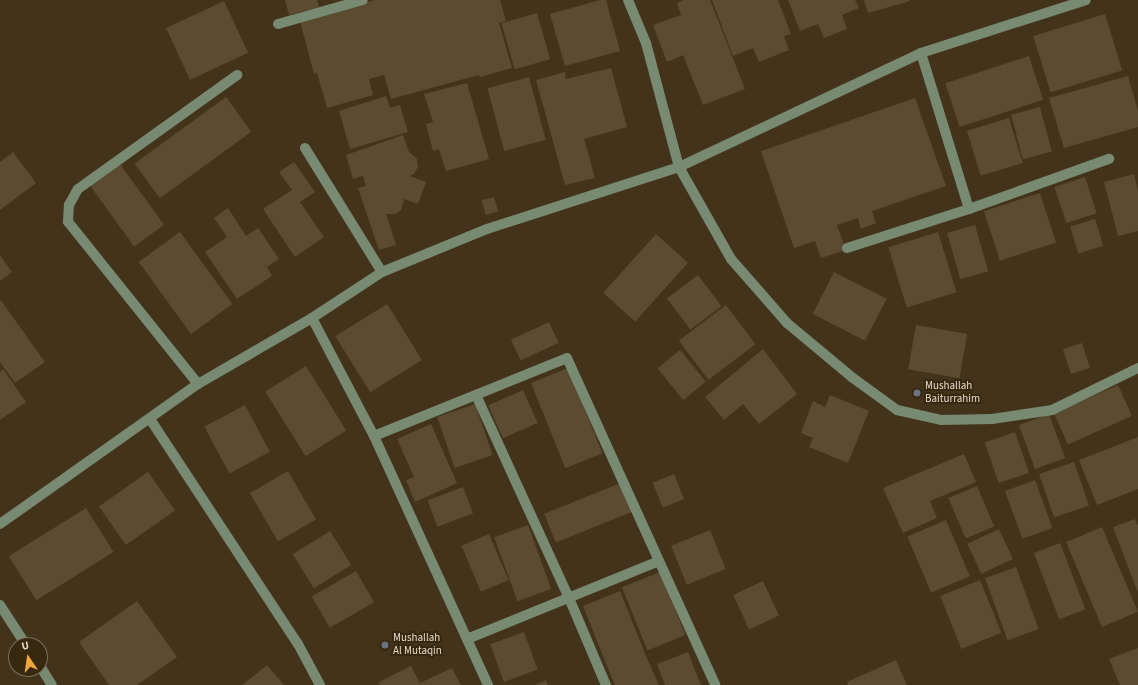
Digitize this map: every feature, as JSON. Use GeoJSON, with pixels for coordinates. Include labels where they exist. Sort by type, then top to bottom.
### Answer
{"type":"FeatureCollection","features":[{"type":"Feature","properties":{"kind":"street"},"geometry":{"type":"LineString","coordinates":[[278,24],[363,0]]}},
{"type":"Feature","properties":{"kind":"street"},"geometry":{"type":"LineString","coordinates":[[628,0],[646,43],[679,167],[731,259],[787,323],[852,378],[897,410],[940,420],[992,419],[1052,410],[1138,368]]}},
{"type":"Feature","properties":{"kind":"street"},"geometry":{"type":"LineString","coordinates":[[0,524],[198,384],[312,318],[382,272],[487,229],[679,167],[921,53],[1086,0]]}},
{"type":"Feature","properties":{"kind":"street"},"geometry":{"type":"LineString","coordinates":[[921,53],[969,209]]}},
{"type":"Feature","properties":{"kind":"street"},"geometry":{"type":"LineString","coordinates":[[198,384],[68,222],[69,205],[78,189],[237,75]]}},
{"type":"Feature","properties":{"kind":"street"},"geometry":{"type":"LineString","coordinates":[[305,148],[382,272]]}},
{"type":"Feature","properties":{"kind":"street"},"geometry":{"type":"LineString","coordinates":[[847,248],[969,209],[1109,159]]}},
{"type":"Feature","properties":{"kind":"street"},"geometry":{"type":"LineString","coordinates":[[312,318],[374,436],[488,685]]}},
{"type":"Feature","properties":{"kind":"street"},"geometry":{"type":"LineString","coordinates":[[374,436],[567,358],[715,685]]}},
{"type":"Feature","properties":{"kind":"street"},"geometry":{"type":"LineString","coordinates":[[476,395],[606,685]]}},
{"type":"Feature","properties":{"kind":"street"},"geometry":{"type":"LineString","coordinates":[[150,419],[298,644],[320,685]]}},
{"type":"Feature","properties":{"kind":"street"},"geometry":{"type":"LineString","coordinates":[[467,639],[659,561]]}},
{"type":"Feature","properties":{"kind":"street"},"geometry":{"type":"LineString","coordinates":[[0,605],[21,637]]}},
{"type":"Feature","properties":{"kind":"building"},"geometry":{"type":"Polygon","coordinates":[[[285,0],[317,0],[319,7],[289,15],[285,0]]]}},
{"type":"Feature","properties":{"kind":"building"},"geometry":{"type":"Polygon","coordinates":[[[375,0],[500,0],[506,21],[499,23],[512,68],[480,77],[479,75],[391,99],[384,75],[369,79],[373,95],[327,108],[317,73],[314,74],[300,21],[375,0]]]}},
{"type":"Feature","properties":{"kind":"building"},"geometry":{"type":"Polygon","coordinates":[[[600,0],[606,0],[620,51],[565,66],[550,14],[600,0]]]}},
{"type":"Feature","properties":{"kind":"building"},"geometry":{"type":"Polygon","coordinates":[[[684,0],[710,0],[745,89],[703,105],[683,55],[667,62],[653,25],[681,15],[677,3],[684,0]]]}},
{"type":"Feature","properties":{"kind":"building"},"geometry":{"type":"Polygon","coordinates":[[[712,0],[778,0],[791,34],[784,36],[789,50],[759,62],[753,48],[733,56],[712,0]]]}},
{"type":"Feature","properties":{"kind":"building"},"geometry":{"type":"Polygon","coordinates":[[[788,0],[855,0],[859,8],[842,15],[847,29],[824,38],[818,24],[800,31],[788,0]]]}},
{"type":"Feature","properties":{"kind":"building"},"geometry":{"type":"Polygon","coordinates":[[[864,0],[909,0],[910,1],[868,13],[864,0]]]}},
{"type":"Feature","properties":{"kind":"building"},"geometry":{"type":"Polygon","coordinates":[[[224,1],[248,53],[190,80],[166,28],[224,1]]]}},
{"type":"Feature","properties":{"kind":"building"},"geometry":{"type":"Polygon","coordinates":[[[537,13],[550,59],[515,69],[501,23],[537,13]]]}},
{"type":"Feature","properties":{"kind":"building"},"geometry":{"type":"Polygon","coordinates":[[[1105,14],[1122,70],[1051,92],[1033,36],[1105,14]]]}},
{"type":"Feature","properties":{"kind":"building"},"geometry":{"type":"Polygon","coordinates":[[[1029,56],[1043,100],[960,127],[945,83],[1029,56]]]}},
{"type":"Feature","properties":{"kind":"building"},"geometry":{"type":"Polygon","coordinates":[[[611,68],[627,127],[584,139],[595,178],[565,185],[536,80],[565,72],[566,79],[611,68]]]}},
{"type":"Feature","properties":{"kind":"building"},"geometry":{"type":"Polygon","coordinates":[[[1128,76],[1138,111],[1138,127],[1064,148],[1049,98],[1128,76]]]}},
{"type":"Feature","properties":{"kind":"building"},"geometry":{"type":"Polygon","coordinates":[[[529,77],[546,140],[504,151],[487,88],[529,77]]]}},
{"type":"Feature","properties":{"kind":"building"},"geometry":{"type":"Polygon","coordinates":[[[467,83],[489,159],[446,171],[439,149],[433,151],[426,124],[433,122],[424,94],[467,83]]]}},
{"type":"Feature","properties":{"kind":"building"},"geometry":{"type":"Polygon","coordinates":[[[386,96],[390,108],[400,105],[408,132],[350,149],[339,111],[386,96]]]}},
{"type":"Feature","properties":{"kind":"building"},"geometry":{"type":"Polygon","coordinates":[[[226,97],[251,132],[160,198],[135,163],[226,97]]]}},
{"type":"Feature","properties":{"kind":"building"},"geometry":{"type":"Polygon","coordinates":[[[915,98],[946,186],[872,211],[876,223],[861,229],[858,218],[837,225],[846,250],[821,258],[815,241],[794,248],[761,151],[915,98]]]}},
{"type":"Feature","properties":{"kind":"building"},"geometry":{"type":"Polygon","coordinates":[[[1040,107],[1052,151],[1023,159],[1011,115],[1040,107]]]}},
{"type":"Feature","properties":{"kind":"building"},"geometry":{"type":"Polygon","coordinates":[[[1009,118],[1023,163],[981,176],[967,131],[1009,118]]]}},
{"type":"Feature","properties":{"kind":"building"},"geometry":{"type":"Polygon","coordinates":[[[403,135],[409,152],[417,159],[418,167],[414,174],[410,176],[426,182],[418,204],[404,199],[401,210],[396,214],[386,214],[396,245],[379,250],[358,188],[366,186],[363,176],[353,179],[346,155],[403,135]]]}},
{"type":"Feature","properties":{"kind":"building"},"geometry":{"type":"Polygon","coordinates":[[[13,152],[36,183],[0,210],[0,162],[13,152]]]}},
{"type":"Feature","properties":{"kind":"building"},"geometry":{"type":"Polygon","coordinates":[[[294,162],[315,192],[300,202],[324,237],[295,257],[263,209],[292,190],[279,172],[294,162]]]}},
{"type":"Feature","properties":{"kind":"building"},"geometry":{"type":"Polygon","coordinates":[[[120,164],[164,225],[134,246],[90,186],[120,164]]]}},
{"type":"Feature","properties":{"kind":"building"},"geometry":{"type":"Polygon","coordinates":[[[1134,174],[1138,191],[1138,231],[1118,236],[1104,182],[1134,174]]]}},
{"type":"Feature","properties":{"kind":"building"},"geometry":{"type":"Polygon","coordinates":[[[1085,177],[1097,213],[1066,223],[1055,187],[1085,177]]]}},
{"type":"Feature","properties":{"kind":"building"},"geometry":{"type":"Polygon","coordinates":[[[1040,193],[1056,242],[1000,261],[984,211],[1040,193]]]}},
{"type":"Feature","properties":{"kind":"building"},"geometry":{"type":"Polygon","coordinates":[[[494,197],[498,211],[486,215],[482,201],[494,197]]]}},
{"type":"Feature","properties":{"kind":"building"},"geometry":{"type":"Polygon","coordinates":[[[228,208],[246,236],[258,228],[279,259],[267,267],[272,276],[237,299],[205,252],[227,237],[214,218],[228,208]]]}},
{"type":"Feature","properties":{"kind":"building"},"geometry":{"type":"Polygon","coordinates":[[[1095,219],[1103,246],[1078,253],[1070,227],[1095,219]]]}},
{"type":"Feature","properties":{"kind":"building"},"geometry":{"type":"Polygon","coordinates":[[[975,225],[988,271],[960,279],[947,233],[975,225]]]}},
{"type":"Feature","properties":{"kind":"building"},"geometry":{"type":"Polygon","coordinates":[[[180,232],[232,304],[191,334],[139,262],[180,232]]]}},
{"type":"Feature","properties":{"kind":"building"},"geometry":{"type":"Polygon","coordinates":[[[938,232],[956,292],[907,307],[888,247],[938,232]]]}},
{"type":"Feature","properties":{"kind":"building"},"geometry":{"type":"Polygon","coordinates":[[[656,234],[688,263],[635,321],[603,293],[656,234]]]}},
{"type":"Feature","properties":{"kind":"building"},"geometry":{"type":"Polygon","coordinates":[[[0,255],[12,272],[0,281],[0,255]]]}},
{"type":"Feature","properties":{"kind":"building"},"geometry":{"type":"Polygon","coordinates":[[[834,272],[887,299],[865,341],[813,314],[834,272]]]}},
{"type":"Feature","properties":{"kind":"building"},"geometry":{"type":"Polygon","coordinates":[[[698,275],[721,306],[690,330],[667,298],[698,275]]]}},
{"type":"Feature","properties":{"kind":"building"},"geometry":{"type":"Polygon","coordinates":[[[0,299],[45,362],[15,383],[0,362],[0,299]]]}},
{"type":"Feature","properties":{"kind":"building"},"geometry":{"type":"Polygon","coordinates":[[[387,304],[422,360],[370,392],[335,336],[387,304]]]}},
{"type":"Feature","properties":{"kind":"building"},"geometry":{"type":"Polygon","coordinates":[[[726,305],[755,344],[708,380],[679,341],[726,305]]]}},
{"type":"Feature","properties":{"kind":"building"},"geometry":{"type":"Polygon","coordinates":[[[549,322],[559,343],[521,361],[511,340],[549,322]]]}},
{"type":"Feature","properties":{"kind":"building"},"geometry":{"type":"Polygon","coordinates":[[[916,325],[967,334],[959,378],[908,369],[916,325]]]}},
{"type":"Feature","properties":{"kind":"building"},"geometry":{"type":"Polygon","coordinates":[[[1082,343],[1090,368],[1071,374],[1063,349],[1082,343]]]}},
{"type":"Feature","properties":{"kind":"building"},"geometry":{"type":"Polygon","coordinates":[[[763,349],[797,394],[759,424],[743,404],[724,420],[705,397],[763,349]]]}},
{"type":"Feature","properties":{"kind":"building"},"geometry":{"type":"Polygon","coordinates":[[[680,350],[706,382],[683,400],[657,368],[680,350]]]}},
{"type":"Feature","properties":{"kind":"building"},"geometry":{"type":"Polygon","coordinates":[[[306,366],[346,430],[306,456],[265,391],[306,366]]]}},
{"type":"Feature","properties":{"kind":"building"},"geometry":{"type":"Polygon","coordinates":[[[568,368],[602,453],[565,468],[531,383],[568,368]]]}},
{"type":"Feature","properties":{"kind":"building"},"geometry":{"type":"Polygon","coordinates":[[[3,369],[26,402],[0,420],[0,372],[3,369]]]}},
{"type":"Feature","properties":{"kind":"building"},"geometry":{"type":"Polygon","coordinates":[[[1118,385],[1132,416],[1068,445],[1054,413],[1118,385]]]}},
{"type":"Feature","properties":{"kind":"building"},"geometry":{"type":"Polygon","coordinates":[[[523,390],[538,423],[503,438],[488,405],[523,390]]]}},
{"type":"Feature","properties":{"kind":"building"},"geometry":{"type":"Polygon","coordinates":[[[830,395],[869,411],[848,463],[809,447],[813,438],[801,433],[813,401],[825,407],[830,395]]]}},
{"type":"Feature","properties":{"kind":"building"},"geometry":{"type":"Polygon","coordinates":[[[475,404],[493,455],[455,468],[437,417],[475,404]]]}},
{"type":"Feature","properties":{"kind":"building"},"geometry":{"type":"Polygon","coordinates":[[[245,405],[270,452],[229,473],[204,427],[245,405]]]}},
{"type":"Feature","properties":{"kind":"building"},"geometry":{"type":"Polygon","coordinates":[[[1049,414],[1065,458],[1035,469],[1019,425],[1049,414]]]}},
{"type":"Feature","properties":{"kind":"building"},"geometry":{"type":"Polygon","coordinates":[[[431,424],[457,483],[415,502],[406,480],[414,477],[397,439],[431,424]]]}},
{"type":"Feature","properties":{"kind":"building"},"geometry":{"type":"Polygon","coordinates":[[[1015,432],[1029,473],[999,483],[985,442],[1015,432]]]}},
{"type":"Feature","properties":{"kind":"building"},"geometry":{"type":"Polygon","coordinates":[[[1138,437],[1138,489],[1097,505],[1079,460],[1138,437]]]}},
{"type":"Feature","properties":{"kind":"building"},"geometry":{"type":"Polygon","coordinates":[[[964,454],[976,482],[930,501],[937,518],[903,533],[883,488],[964,454]]]}},
{"type":"Feature","properties":{"kind":"building"},"geometry":{"type":"Polygon","coordinates":[[[1074,462],[1089,505],[1054,518],[1039,474],[1074,462]]]}},
{"type":"Feature","properties":{"kind":"building"},"geometry":{"type":"Polygon","coordinates":[[[288,471],[316,519],[278,541],[250,493],[288,471]]]}},
{"type":"Feature","properties":{"kind":"building"},"geometry":{"type":"Polygon","coordinates":[[[148,472],[175,511],[126,545],[99,506],[148,472]]]}},
{"type":"Feature","properties":{"kind":"building"},"geometry":{"type":"Polygon","coordinates":[[[674,474],[684,499],[663,508],[653,483],[674,474]]]}},
{"type":"Feature","properties":{"kind":"building"},"geometry":{"type":"Polygon","coordinates":[[[1035,480],[1052,528],[1022,539],[1005,491],[1035,480]]]}},
{"type":"Feature","properties":{"kind":"building"},"geometry":{"type":"Polygon","coordinates":[[[623,482],[635,511],[556,543],[544,514],[623,482]]]}},
{"type":"Feature","properties":{"kind":"building"},"geometry":{"type":"Polygon","coordinates":[[[977,486],[994,527],[966,539],[948,498],[977,486]]]}},
{"type":"Feature","properties":{"kind":"building"},"geometry":{"type":"Polygon","coordinates":[[[463,487],[473,513],[438,527],[428,501],[463,487]]]}},
{"type":"Feature","properties":{"kind":"building"},"geometry":{"type":"Polygon","coordinates":[[[86,508],[114,552],[36,600],[9,556],[86,508]]]}},
{"type":"Feature","properties":{"kind":"building"},"geometry":{"type":"Polygon","coordinates":[[[1135,519],[1138,526],[1138,593],[1113,527],[1135,519]]]}},
{"type":"Feature","properties":{"kind":"building"},"geometry":{"type":"Polygon","coordinates":[[[946,520],[970,576],[931,593],[907,536],[946,520]]]}},
{"type":"Feature","properties":{"kind":"building"},"geometry":{"type":"Polygon","coordinates":[[[528,525],[551,589],[517,601],[494,537],[528,525]]]}},
{"type":"Feature","properties":{"kind":"building"},"geometry":{"type":"Polygon","coordinates":[[[1102,527],[1138,612],[1102,627],[1066,542],[1102,527]]]}},
{"type":"Feature","properties":{"kind":"building"},"geometry":{"type":"Polygon","coordinates":[[[999,529],[1013,559],[981,574],[967,544],[999,529]]]}},
{"type":"Feature","properties":{"kind":"building"},"geometry":{"type":"Polygon","coordinates":[[[710,530],[726,569],[687,585],[671,546],[710,530]]]}},
{"type":"Feature","properties":{"kind":"building"},"geometry":{"type":"Polygon","coordinates":[[[330,531],[351,565],[314,588],[293,554],[330,531]]]}},
{"type":"Feature","properties":{"kind":"building"},"geometry":{"type":"Polygon","coordinates":[[[489,534],[509,580],[481,592],[461,546],[489,534]]]}},
{"type":"Feature","properties":{"kind":"building"},"geometry":{"type":"Polygon","coordinates":[[[1060,543],[1085,609],[1059,619],[1034,553],[1060,543]]]}},
{"type":"Feature","properties":{"kind":"building"},"geometry":{"type":"Polygon","coordinates":[[[1016,567],[1039,629],[1008,640],[985,578],[1016,567]]]}},
{"type":"Feature","properties":{"kind":"building"},"geometry":{"type":"Polygon","coordinates":[[[356,571],[374,602],[330,628],[312,596],[356,571]]]}},
{"type":"Feature","properties":{"kind":"building"},"geometry":{"type":"Polygon","coordinates":[[[660,572],[685,635],[647,650],[622,587],[660,572]]]}},
{"type":"Feature","properties":{"kind":"building"},"geometry":{"type":"Polygon","coordinates":[[[980,580],[1001,633],[961,649],[940,596],[980,580]]]}},
{"type":"Feature","properties":{"kind":"building"},"geometry":{"type":"Polygon","coordinates":[[[763,581],[779,615],[749,629],[733,595],[763,581]]]}},
{"type":"Feature","properties":{"kind":"building"},"geometry":{"type":"Polygon","coordinates":[[[620,591],[659,685],[615,685],[609,671],[583,606],[620,591]]]}},
{"type":"Feature","properties":{"kind":"building"},"geometry":{"type":"Polygon","coordinates":[[[137,601],[177,657],[137,685],[109,685],[79,642],[137,601]]]}},
{"type":"Feature","properties":{"kind":"building"},"geometry":{"type":"Polygon","coordinates":[[[524,632],[538,670],[504,682],[490,644],[524,632]]]}},
{"type":"Feature","properties":{"kind":"building"},"geometry":{"type":"Polygon","coordinates":[[[1138,648],[1138,685],[1120,685],[1109,659],[1138,648]]]}},
{"type":"Feature","properties":{"kind":"building"},"geometry":{"type":"Polygon","coordinates":[[[688,652],[701,685],[665,685],[657,664],[688,652]]]}},
{"type":"Feature","properties":{"kind":"building"},"geometry":{"type":"Polygon","coordinates":[[[896,660],[907,685],[848,685],[847,682],[896,660]]]}},
{"type":"Feature","properties":{"kind":"building"},"geometry":{"type":"Polygon","coordinates":[[[267,665],[284,685],[242,685],[267,665]]]}},
{"type":"Feature","properties":{"kind":"building"},"geometry":{"type":"Polygon","coordinates":[[[411,666],[420,683],[452,668],[461,685],[380,685],[379,682],[411,666]]]}},
{"type":"Feature","properties":{"kind":"building"},"geometry":{"type":"Polygon","coordinates":[[[546,680],[548,685],[535,685],[546,680]]]}},
{"type":"Feature","properties":{"kind":"place","name":"Mushallah Baiturrahim"},"geometry":{"type":"Point","coordinates":[917,393]}},
{"type":"Feature","properties":{"kind":"place","name":"Mushallah Al Mutaqin"},"geometry":{"type":"Point","coordinates":[385,645]}}]}
